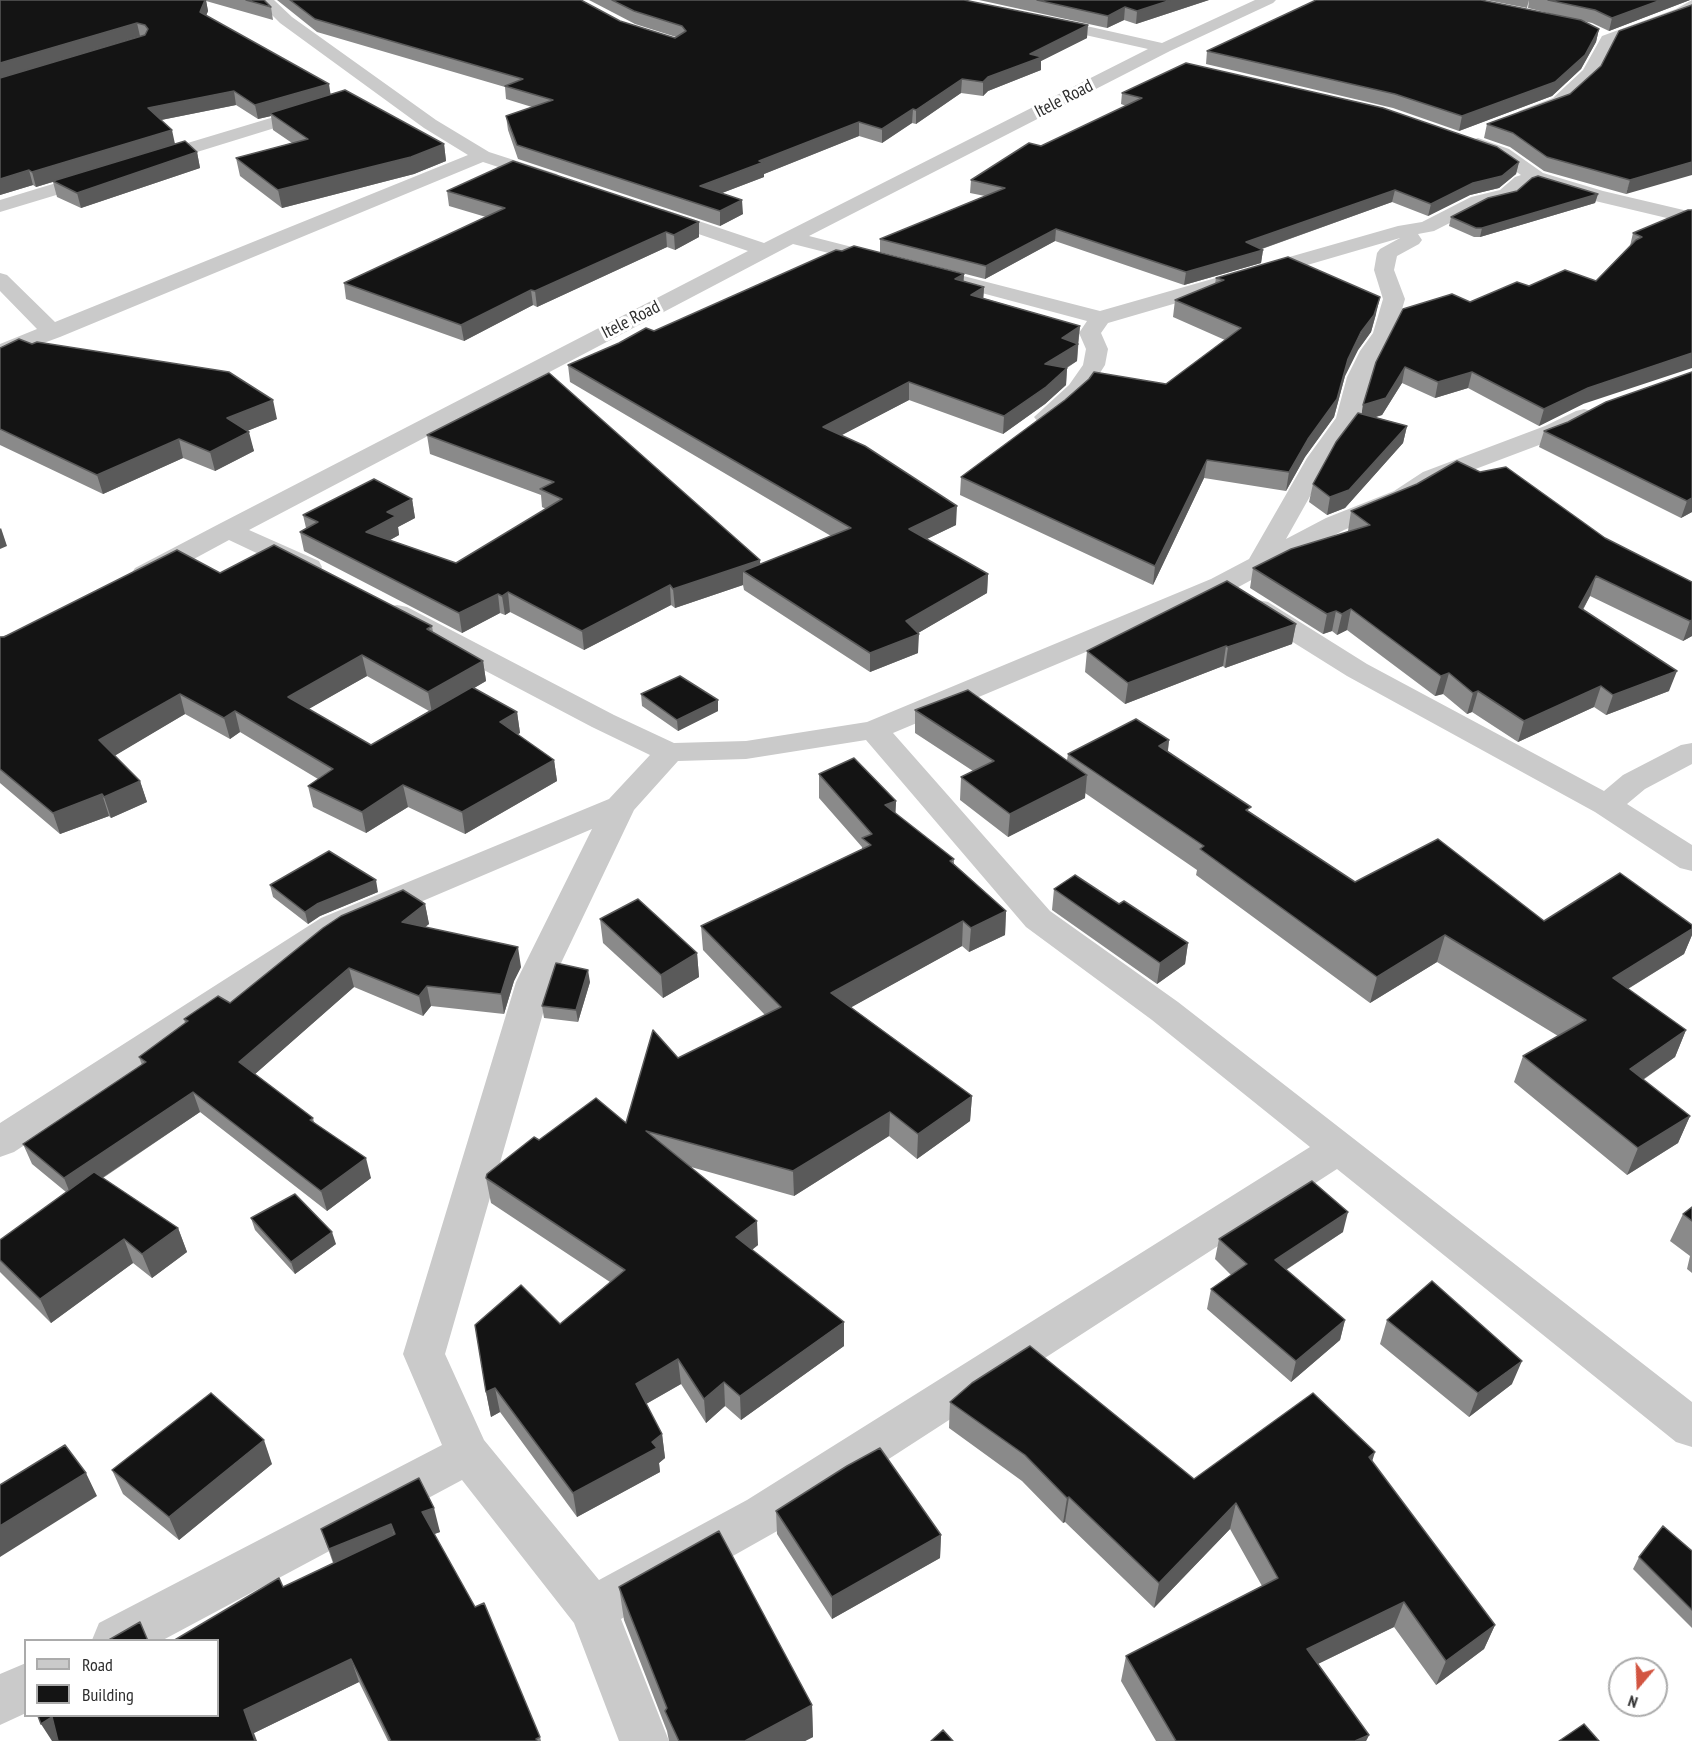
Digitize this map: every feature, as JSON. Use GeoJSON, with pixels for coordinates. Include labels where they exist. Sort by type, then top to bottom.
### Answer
{"type":"FeatureCollection","features":[{"type":"Feature","properties":{"kind":"street"},"geometry":{"type":"LineString","coordinates":[[266,0],[286,20],[430,124],[482,156],[569,184]]}},
{"type":"Feature","properties":{"kind":"street","name":"Itele Road"},"geometry":{"type":"LineString","coordinates":[[124,584],[765,250],[1160,56],[1268,0]]}},
{"type":"Feature","properties":{"kind":"street"},"geometry":{"type":"LineString","coordinates":[[1510,121],[1558,102],[1590,73],[1600,35],[1682,12],[1692,5]]}},
{"type":"Feature","properties":{"kind":"street"},"geometry":{"type":"LineString","coordinates":[[1030,18],[1160,56]]}},
{"type":"Feature","properties":{"kind":"street"},"geometry":{"type":"LineString","coordinates":[[360,96],[382,89]]}},
{"type":"Feature","properties":{"kind":"street"},"geometry":{"type":"LineString","coordinates":[[135,165],[326,106]]}},
{"type":"Feature","properties":{"kind":"street"},"geometry":{"type":"LineString","coordinates":[[1491,128],[1461,138],[1502,153],[1536,177],[1598,196],[1692,218]]}},
{"type":"Feature","properties":{"kind":"street"},"geometry":{"type":"LineString","coordinates":[[0,352],[482,156]]}},
{"type":"Feature","properties":{"kind":"street"},"geometry":{"type":"LineString","coordinates":[[0,206],[112,172]]}},
{"type":"Feature","properties":{"kind":"street"},"geometry":{"type":"LineString","coordinates":[[791,237],[1100,318],[1406,230],[1427,227],[1478,201],[1507,194],[1522,182],[1536,177]]}},
{"type":"Feature","properties":{"kind":"street"},"geometry":{"type":"LineString","coordinates":[[635,205],[765,250]]}},
{"type":"Feature","properties":{"kind":"street"},"geometry":{"type":"LineString","coordinates":[[1260,563],[1319,458],[1348,418],[1359,377],[1371,351],[1384,333],[1394,300],[1384,270],[1387,253],[1412,240],[1406,230]]}},
{"type":"Feature","properties":{"kind":"street"},"geometry":{"type":"LineString","coordinates":[[0,279],[52,332]]}},
{"type":"Feature","properties":{"kind":"street"},"geometry":{"type":"LineString","coordinates":[[1027,430],[1078,390],[1094,365],[1097,349],[1090,333],[1100,318]]}},
{"type":"Feature","properties":{"kind":"street"},"geometry":{"type":"LineString","coordinates":[[378,603],[603,721],[669,752],[746,750],[874,730],[1221,585],[1335,524],[1403,496],[1432,477],[1554,431],[1603,407]]}},
{"type":"Feature","properties":{"kind":"street"},"geometry":{"type":"LineString","coordinates":[[228,530],[295,559],[336,581]]}},
{"type":"Feature","properties":{"kind":"street"},"geometry":{"type":"LineString","coordinates":[[1221,585],[1357,670],[1606,805],[1692,860]]}},
{"type":"Feature","properties":{"kind":"street"},"geometry":{"type":"LineString","coordinates":[[874,730],[928,795],[1038,919],[1165,1011],[1692,1428]]}},
{"type":"Feature","properties":{"kind":"street"},"geometry":{"type":"LineString","coordinates":[[644,1741],[592,1609],[468,1454],[424,1354],[534,982],[620,806],[669,752]]}},
{"type":"Feature","properties":{"kind":"street"},"geometry":{"type":"LineString","coordinates":[[1606,805],[1634,782],[1692,752]]}},
{"type":"Feature","properties":{"kind":"street"},"geometry":{"type":"LineString","coordinates":[[0,1142],[333,926],[620,806]]}},
{"type":"Feature","properties":{"kind":"street"},"geometry":{"type":"LineString","coordinates":[[592,1609],[763,1515],[1339,1148]]}},
{"type":"Feature","properties":{"kind":"street"},"geometry":{"type":"LineString","coordinates":[[120,1639],[468,1454]]}},
{"type":"Feature","properties":{"kind":"street"},"geometry":{"type":"LineString","coordinates":[[0,1700],[24,1688]]}},
{"type":"Feature","properties":{"kind":"building"},"geometry":{"type":"Polygon","coordinates":[[[0,0],[205,0],[200,12],[329,84],[255,105],[234,91],[148,108],[172,130],[32,172],[29,170],[0,179],[0,78],[145,35],[148,29],[145,25],[137,23],[0,63],[0,0]]]}},
{"type":"Feature","properties":{"kind":"building"},"geometry":{"type":"Polygon","coordinates":[[[246,0],[264,0],[271,7],[246,0]]]}},
{"type":"Feature","properties":{"kind":"building"},"geometry":{"type":"Polygon","coordinates":[[[290,0],[581,0],[620,21],[675,38],[686,31],[682,26],[634,11],[612,0],[964,0],[1088,25],[1030,54],[1042,57],[988,77],[983,82],[962,79],[916,110],[913,109],[882,129],[859,122],[700,186],[742,200],[720,211],[517,145],[506,116],[553,100],[505,86],[523,79],[315,19],[290,0]]]}},
{"type":"Feature","properties":{"kind":"building"},"geometry":{"type":"Polygon","coordinates":[[[1037,0],[1171,0],[1137,11],[1125,7],[1108,16],[1037,0]]]}},
{"type":"Feature","properties":{"kind":"building"},"geometry":{"type":"Polygon","coordinates":[[[1316,0],[1481,0],[1581,20],[1599,29],[1585,55],[1555,82],[1462,116],[1395,94],[1207,51],[1316,0]]]}},
{"type":"Feature","properties":{"kind":"building"},"geometry":{"type":"Polygon","coordinates":[[[1548,0],[1661,0],[1612,18],[1595,10],[1548,0]]]}},
{"type":"Feature","properties":{"kind":"building"},"geometry":{"type":"Polygon","coordinates":[[[1692,5],[1692,162],[1630,180],[1547,157],[1513,133],[1487,124],[1570,94],[1601,66],[1619,31],[1692,5]]]}},
{"type":"Feature","properties":{"kind":"building"},"geometry":{"type":"Polygon","coordinates":[[[1186,63],[1383,108],[1497,147],[1519,162],[1502,176],[1473,183],[1431,204],[1395,190],[1246,242],[1263,250],[1186,272],[1056,229],[986,266],[880,239],[1005,188],[971,180],[1029,143],[1041,146],[1142,98],[1122,93],[1186,63]]]}},
{"type":"Feature","properties":{"kind":"building"},"geometry":{"type":"Polygon","coordinates":[[[345,90],[444,144],[411,157],[278,190],[236,158],[308,139],[270,113],[345,90]]]}},
{"type":"Feature","properties":{"kind":"building"},"geometry":{"type":"Polygon","coordinates":[[[185,141],[197,152],[77,193],[53,181],[185,141]]]}},
{"type":"Feature","properties":{"kind":"building"},"geometry":{"type":"Polygon","coordinates":[[[513,161],[699,222],[674,235],[666,232],[535,291],[531,290],[461,325],[344,283],[505,208],[447,191],[513,161]]]}},
{"type":"Feature","properties":{"kind":"building"},"geometry":{"type":"Polygon","coordinates":[[[1538,176],[1598,194],[1482,228],[1476,228],[1451,217],[1488,198],[1517,191],[1532,178],[1538,176]]]}},
{"type":"Feature","properties":{"kind":"building"},"geometry":{"type":"Polygon","coordinates":[[[1692,210],[1692,353],[1588,388],[1544,409],[1472,372],[1438,382],[1405,367],[1386,398],[1363,405],[1376,362],[1403,309],[1452,294],[1470,302],[1517,282],[1529,286],[1565,270],[1596,281],[1636,240],[1642,237],[1633,233],[1692,210]]]}},
{"type":"Feature","properties":{"kind":"building"},"geometry":{"type":"Polygon","coordinates":[[[854,246],[964,274],[955,279],[984,287],[971,295],[1080,326],[1062,338],[1078,344],[1045,364],[1067,368],[1046,387],[1004,416],[909,382],[823,427],[865,446],[957,506],[909,529],[988,574],[906,621],[919,634],[870,653],[743,571],[851,528],[568,365],[619,343],[646,328],[654,331],[836,250],[842,251],[854,246]]]}},
{"type":"Feature","properties":{"kind":"building"},"geometry":{"type":"Polygon","coordinates":[[[1288,257],[1380,297],[1374,315],[1361,332],[1348,359],[1337,399],[1308,439],[1289,472],[1207,460],[1155,566],[961,477],[1065,400],[1094,372],[1166,384],[1241,328],[1175,300],[1224,280],[1216,278],[1288,257]]]}},
{"type":"Feature","properties":{"kind":"building"},"geometry":{"type":"Polygon","coordinates":[[[19,339],[32,344],[37,342],[229,372],[273,400],[227,418],[249,432],[210,452],[179,439],[97,475],[0,429],[0,348],[19,339]]]}},
{"type":"Feature","properties":{"kind":"building"},"geometry":{"type":"Polygon","coordinates":[[[1692,372],[1692,498],[1687,501],[1544,431],[1568,422],[1606,402],[1692,372]]]}},
{"type":"Feature","properties":{"kind":"building"},"geometry":{"type":"Polygon","coordinates":[[[549,373],[760,560],[673,589],[670,585],[582,631],[508,592],[502,596],[498,594],[459,613],[300,532],[318,522],[303,515],[374,479],[412,499],[387,512],[396,516],[366,532],[456,563],[562,499],[540,489],[554,482],[427,435],[549,373]]]}},
{"type":"Feature","properties":{"kind":"building"},"geometry":{"type":"Polygon","coordinates":[[[1358,413],[1407,426],[1349,490],[1330,497],[1313,484],[1336,442],[1358,413]]]}},
{"type":"Feature","properties":{"kind":"building"},"geometry":{"type":"Polygon","coordinates":[[[1457,461],[1480,472],[1506,467],[1605,538],[1692,582],[1692,620],[1690,621],[1596,576],[1579,607],[1677,671],[1613,695],[1601,686],[1524,721],[1478,691],[1473,693],[1449,673],[1441,676],[1351,609],[1342,614],[1336,611],[1327,614],[1253,568],[1291,549],[1370,525],[1351,511],[1417,484],[1457,461]]]}},
{"type":"Feature","properties":{"kind":"building"},"geometry":{"type":"Polygon","coordinates":[[[274,545],[432,626],[427,629],[483,661],[428,692],[362,655],[288,697],[371,745],[472,687],[517,712],[500,722],[554,760],[462,812],[403,785],[362,812],[308,786],[333,769],[235,711],[224,718],[180,694],[99,740],[140,781],[104,797],[102,794],[53,813],[0,769],[0,637],[177,550],[220,573],[274,545]]]}},
{"type":"Feature","properties":{"kind":"building"},"geometry":{"type":"Polygon","coordinates":[[[1227,581],[1296,624],[1226,646],[1128,683],[1087,651],[1227,581]]]}},
{"type":"Feature","properties":{"kind":"building"},"geometry":{"type":"Polygon","coordinates":[[[680,676],[718,700],[677,720],[641,694],[680,676]]]}},
{"type":"Feature","properties":{"kind":"building"},"geometry":{"type":"Polygon","coordinates":[[[968,690],[1087,775],[1010,814],[961,777],[994,761],[915,710],[968,690]]]}},
{"type":"Feature","properties":{"kind":"building"},"geometry":{"type":"Polygon","coordinates":[[[1136,719],[1169,740],[1159,746],[1251,807],[1246,810],[1355,882],[1438,839],[1544,921],[1620,873],[1692,925],[1692,929],[1613,978],[1686,1030],[1630,1069],[1690,1116],[1638,1148],[1523,1056],[1586,1020],[1445,935],[1377,977],[1200,849],[1204,846],[1068,754],[1136,719]]]}},
{"type":"Feature","properties":{"kind":"building"},"geometry":{"type":"Polygon","coordinates":[[[854,758],[896,801],[885,805],[954,859],[950,861],[1006,911],[971,928],[963,921],[831,993],[972,1096],[918,1134],[890,1112],[793,1171],[646,1131],[757,1221],[736,1237],[844,1322],[740,1396],[724,1382],[704,1399],[678,1359],[636,1384],[662,1434],[652,1442],[657,1448],[573,1493],[495,1388],[486,1392],[475,1325],[521,1285],[560,1324],[625,1270],[486,1178],[487,1174],[534,1137],[539,1140],[596,1098],[626,1123],[653,1030],[678,1058],[781,1007],[701,926],[871,845],[862,838],[872,834],[819,774],[854,758]]]}},
{"type":"Feature","properties":{"kind":"building"},"geometry":{"type":"Polygon","coordinates":[[[329,851],[376,880],[317,904],[305,912],[270,885],[329,851]]]}},
{"type":"Feature","properties":{"kind":"building"},"geometry":{"type":"Polygon","coordinates":[[[1075,875],[1119,904],[1124,901],[1188,943],[1160,963],[1054,889],[1075,875]]]}},
{"type":"Feature","properties":{"kind":"building"},"geometry":{"type":"Polygon","coordinates":[[[403,890],[425,904],[402,922],[518,947],[501,994],[427,986],[419,996],[349,968],[239,1062],[313,1118],[310,1120],[366,1158],[321,1191],[193,1092],[64,1178],[23,1144],[146,1062],[139,1057],[188,1021],[184,1019],[218,996],[230,1003],[341,916],[403,890]]]}},
{"type":"Feature","properties":{"kind":"building"},"geometry":{"type":"Polygon","coordinates":[[[638,899],[697,953],[661,975],[600,919],[638,899]]]}},
{"type":"Feature","properties":{"kind":"building"},"geometry":{"type":"Polygon","coordinates":[[[556,963],[588,970],[576,1010],[542,1006],[556,963]]]}},
{"type":"Feature","properties":{"kind":"building"},"geometry":{"type":"Polygon","coordinates":[[[94,1172],[178,1228],[142,1254],[124,1239],[40,1299],[0,1260],[0,1240],[94,1172]]]}},
{"type":"Feature","properties":{"kind":"building"},"geometry":{"type":"Polygon","coordinates":[[[1312,1181],[1348,1212],[1275,1260],[1345,1320],[1296,1361],[1211,1289],[1247,1264],[1219,1239],[1312,1181]]]}},
{"type":"Feature","properties":{"kind":"building"},"geometry":{"type":"Polygon","coordinates":[[[295,1194],[332,1232],[291,1262],[251,1218],[295,1194]]]}},
{"type":"Feature","properties":{"kind":"building"},"geometry":{"type":"Polygon","coordinates":[[[1692,1207],[1692,1221],[1683,1214],[1692,1207]]]}},
{"type":"Feature","properties":{"kind":"building"},"geometry":{"type":"Polygon","coordinates":[[[1432,1281],[1522,1361],[1478,1393],[1387,1320],[1432,1281]]]}},
{"type":"Feature","properties":{"kind":"building"},"geometry":{"type":"Polygon","coordinates":[[[1030,1346],[1194,1479],[1313,1393],[1375,1452],[1369,1457],[1495,1625],[1446,1661],[1404,1602],[1307,1649],[1369,1735],[1355,1741],[1176,1741],[1126,1656],[1278,1578],[1236,1503],[1159,1583],[1069,1497],[1067,1498],[1025,1455],[950,1402],[972,1383],[1030,1346]]]}},
{"type":"Feature","properties":{"kind":"building"},"geometry":{"type":"Polygon","coordinates":[[[211,1393],[264,1440],[169,1517],[112,1470],[211,1393]]]}},
{"type":"Feature","properties":{"kind":"building"},"geometry":{"type":"Polygon","coordinates":[[[65,1445],[86,1473],[0,1526],[0,1485],[65,1445]]]}},
{"type":"Feature","properties":{"kind":"building"},"geometry":{"type":"Polygon","coordinates":[[[880,1448],[941,1535],[832,1597],[776,1511],[880,1448]]]}},
{"type":"Feature","properties":{"kind":"building"},"geometry":{"type":"Polygon","coordinates":[[[419,1478],[434,1508],[422,1512],[475,1607],[484,1603],[540,1737],[536,1739],[537,1741],[391,1741],[351,1659],[244,1710],[255,1741],[58,1741],[52,1717],[219,1717],[219,1639],[176,1639],[279,1578],[283,1587],[395,1534],[391,1524],[329,1549],[321,1529],[419,1478]]]}},
{"type":"Feature","properties":{"kind":"building"},"geometry":{"type":"Polygon","coordinates":[[[1663,1526],[1692,1551],[1692,1610],[1639,1557],[1663,1526]]]}},
{"type":"Feature","properties":{"kind":"building"},"geometry":{"type":"Polygon","coordinates":[[[719,1531],[812,1705],[745,1741],[679,1741],[665,1711],[667,1708],[619,1587],[719,1531]]]}},
{"type":"Feature","properties":{"kind":"building"},"geometry":{"type":"Polygon","coordinates":[[[140,1622],[147,1639],[110,1639],[140,1622]]]}},
{"type":"Feature","properties":{"kind":"building"},"geometry":{"type":"Polygon","coordinates":[[[38,1717],[52,1717],[41,1724],[38,1717]]]}},
{"type":"Feature","properties":{"kind":"building"},"geometry":{"type":"Polygon","coordinates":[[[1584,1724],[1599,1741],[1559,1741],[1584,1724]]]}},
{"type":"Feature","properties":{"kind":"building"},"geometry":{"type":"Polygon","coordinates":[[[943,1730],[953,1741],[931,1741],[943,1730]]]}}]}
